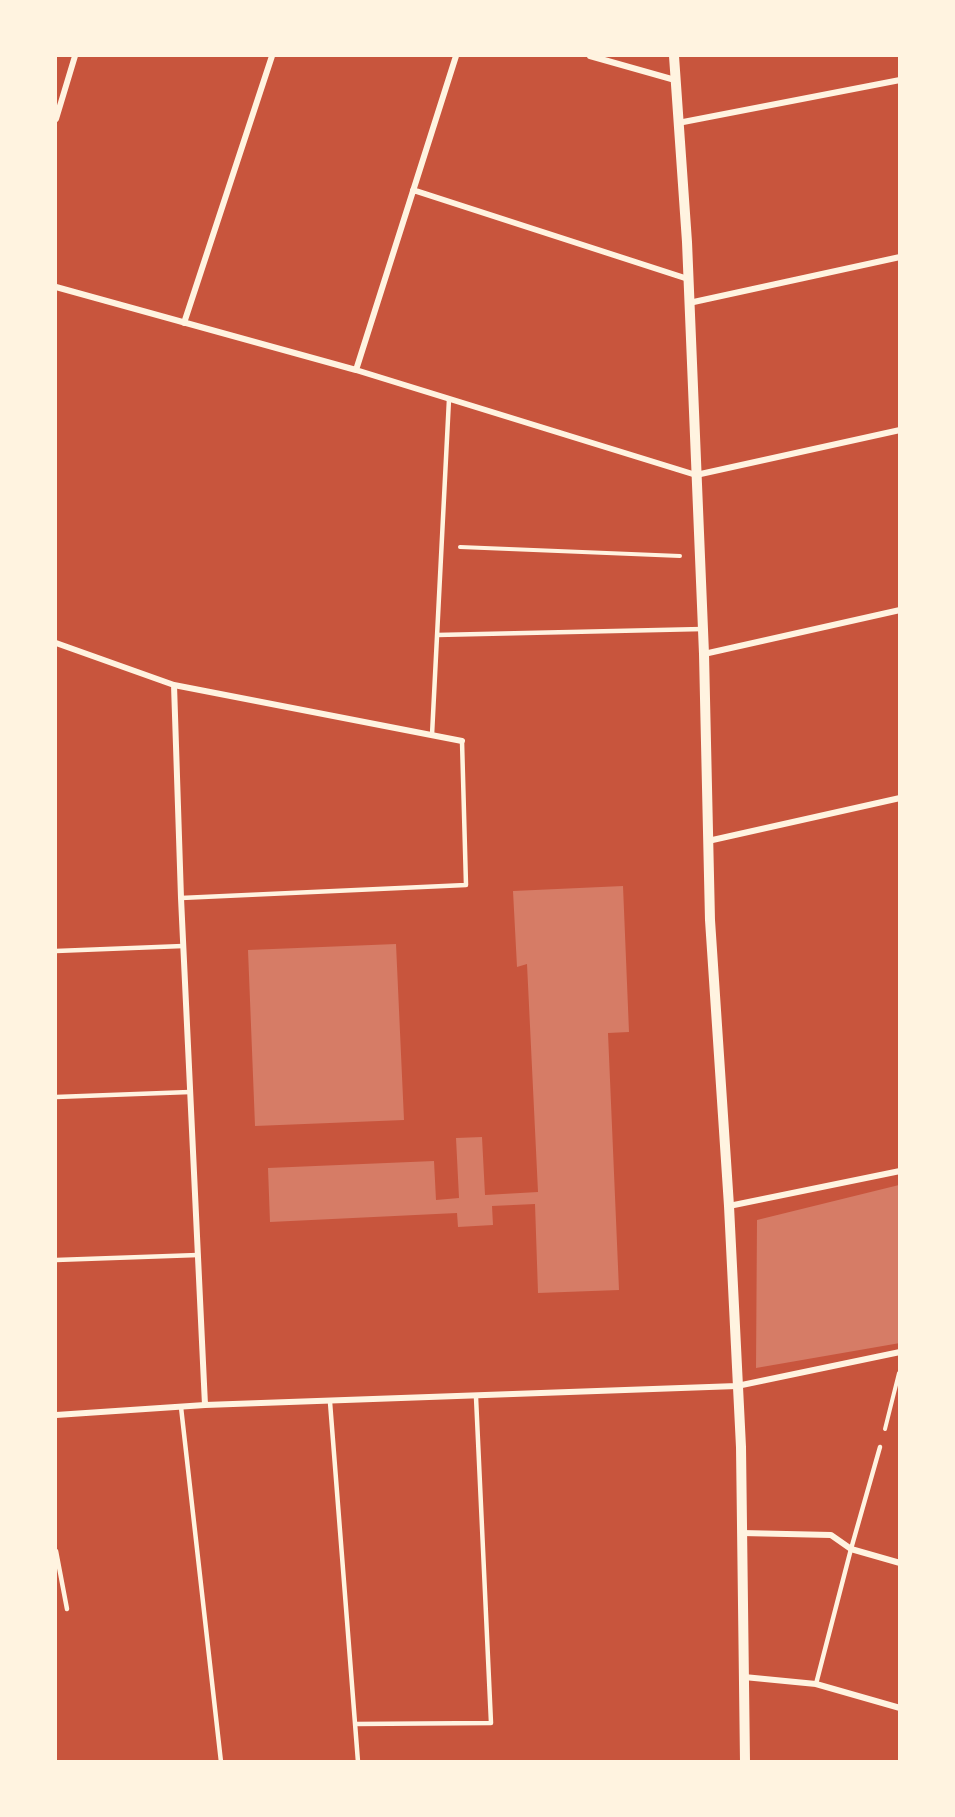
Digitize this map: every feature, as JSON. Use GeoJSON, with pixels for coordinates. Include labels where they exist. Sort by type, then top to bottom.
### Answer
{"type":"FeatureCollection","features":[{"type":"Feature","properties":{"kind":"street"},"geometry":{"type":"LineString","coordinates":[[56,119],[75,56]]}},
{"type":"Feature","properties":{"kind":"street"},"geometry":{"type":"LineString","coordinates":[[184,323],[272,56]]}},
{"type":"Feature","properties":{"kind":"street"},"geometry":{"type":"LineString","coordinates":[[356,370],[456,56]]}},
{"type":"Feature","properties":{"kind":"street"},"geometry":{"type":"LineString","coordinates":[[590,56],[675,80]]}},
{"type":"Feature","properties":{"kind":"street"},"geometry":{"type":"LineString","coordinates":[[674,56],[688,279],[700,556],[710,920],[729,1206],[741,1447],[745,1761]]}},
{"type":"Feature","properties":{"kind":"street"},"geometry":{"type":"LineString","coordinates":[[678,123],[900,80]]}},
{"type":"Feature","properties":{"kind":"street"},"geometry":{"type":"LineString","coordinates":[[413,190],[688,279]]}},
{"type":"Feature","properties":{"kind":"street"},"geometry":{"type":"LineString","coordinates":[[689,303],[900,256]]}},
{"type":"Feature","properties":{"kind":"street"},"geometry":{"type":"LineString","coordinates":[[56,287],[356,370],[696,475],[900,430]]}},
{"type":"Feature","properties":{"kind":"street"},"geometry":{"type":"LineString","coordinates":[[704,654],[900,610]]}},
{"type":"Feature","properties":{"kind":"street"},"geometry":{"type":"LineString","coordinates":[[56,643],[174,685],[462,741]]}},
{"type":"Feature","properties":{"kind":"street"},"geometry":{"type":"LineString","coordinates":[[174,685],[183,946],[205,1406]]}},
{"type":"Feature","properties":{"kind":"street"},"geometry":{"type":"LineString","coordinates":[[708,842],[900,798]]}},
{"type":"Feature","properties":{"kind":"street"},"geometry":{"type":"LineString","coordinates":[[729,1206],[900,1171]]}},
{"type":"Feature","properties":{"kind":"street"},"geometry":{"type":"LineString","coordinates":[[56,1415],[181,1407],[737,1386],[900,1352]]}},
{"type":"Feature","properties":{"kind":"street"},"geometry":{"type":"LineString","coordinates":[[742,1533],[831,1535],[851,1549],[900,1563]]}},
{"type":"Feature","properties":{"kind":"street"},"geometry":{"type":"LineString","coordinates":[[744,1677],[816,1684],[900,1708]]}},
{"type":"Feature","properties":{"kind":"lane"},"geometry":{"type":"LineString","coordinates":[[432,735],[448,399]]}},
{"type":"Feature","properties":{"kind":"lane"},"geometry":{"type":"LineString","coordinates":[[437,635],[703,630]]}},
{"type":"Feature","properties":{"kind":"lane"},"geometry":{"type":"LineString","coordinates":[[181,898],[466,885],[462,741]]}},
{"type":"Feature","properties":{"kind":"lane"},"geometry":{"type":"LineString","coordinates":[[56,951],[183,946]]}},
{"type":"Feature","properties":{"kind":"lane"},"geometry":{"type":"LineString","coordinates":[[56,1097],[190,1092]]}},
{"type":"Feature","properties":{"kind":"lane"},"geometry":{"type":"LineString","coordinates":[[56,1260],[198,1255]]}},
{"type":"Feature","properties":{"kind":"lane"},"geometry":{"type":"LineString","coordinates":[[355,1725],[491,1723],[476,1396]]}},
{"type":"Feature","properties":{"kind":"lane"},"geometry":{"type":"LineString","coordinates":[[330,1402],[358,1761]]}},
{"type":"Feature","properties":{"kind":"lane"},"geometry":{"type":"LineString","coordinates":[[181,1407],[221,1761]]}},
{"type":"Feature","properties":{"kind":"lane"},"geometry":{"type":"LineString","coordinates":[[816,1684],[880,1448]]}},
{"type":"Feature","properties":{"kind":"lane"},"geometry":{"type":"LineString","coordinates":[[56,1551],[67,1609]]}},
{"type":"Feature","properties":{"kind":"path"},"geometry":{"type":"LineString","coordinates":[[441,546],[700,556]]}},
{"type":"Feature","properties":{"kind":"path"},"geometry":{"type":"LineString","coordinates":[[880,1448],[900,1371]]}},
{"type":"Feature","properties":{"kind":"building"},"geometry":{"type":"Polygon","coordinates":[[[623,886],[629,1032],[608,1033],[619,1290],[538,1293],[535,1204],[492,1206],[493,1225],[458,1227],[457,1213],[270,1222],[268,1168],[434,1161],[436,1200],[459,1198],[456,1138],[482,1137],[485,1195],[538,1192],[527,964],[517,967],[513,891],[623,886]]]}},
{"type":"Feature","properties":{"kind":"building"},"geometry":{"type":"Polygon","coordinates":[[[396,944],[404,1120],[255,1126],[248,950],[396,944]]]}},
{"type":"Feature","properties":{"kind":"building"},"geometry":{"type":"Polygon","coordinates":[[[899,1185],[900,1343],[756,1368],[757,1220],[899,1185]]]}}]}
